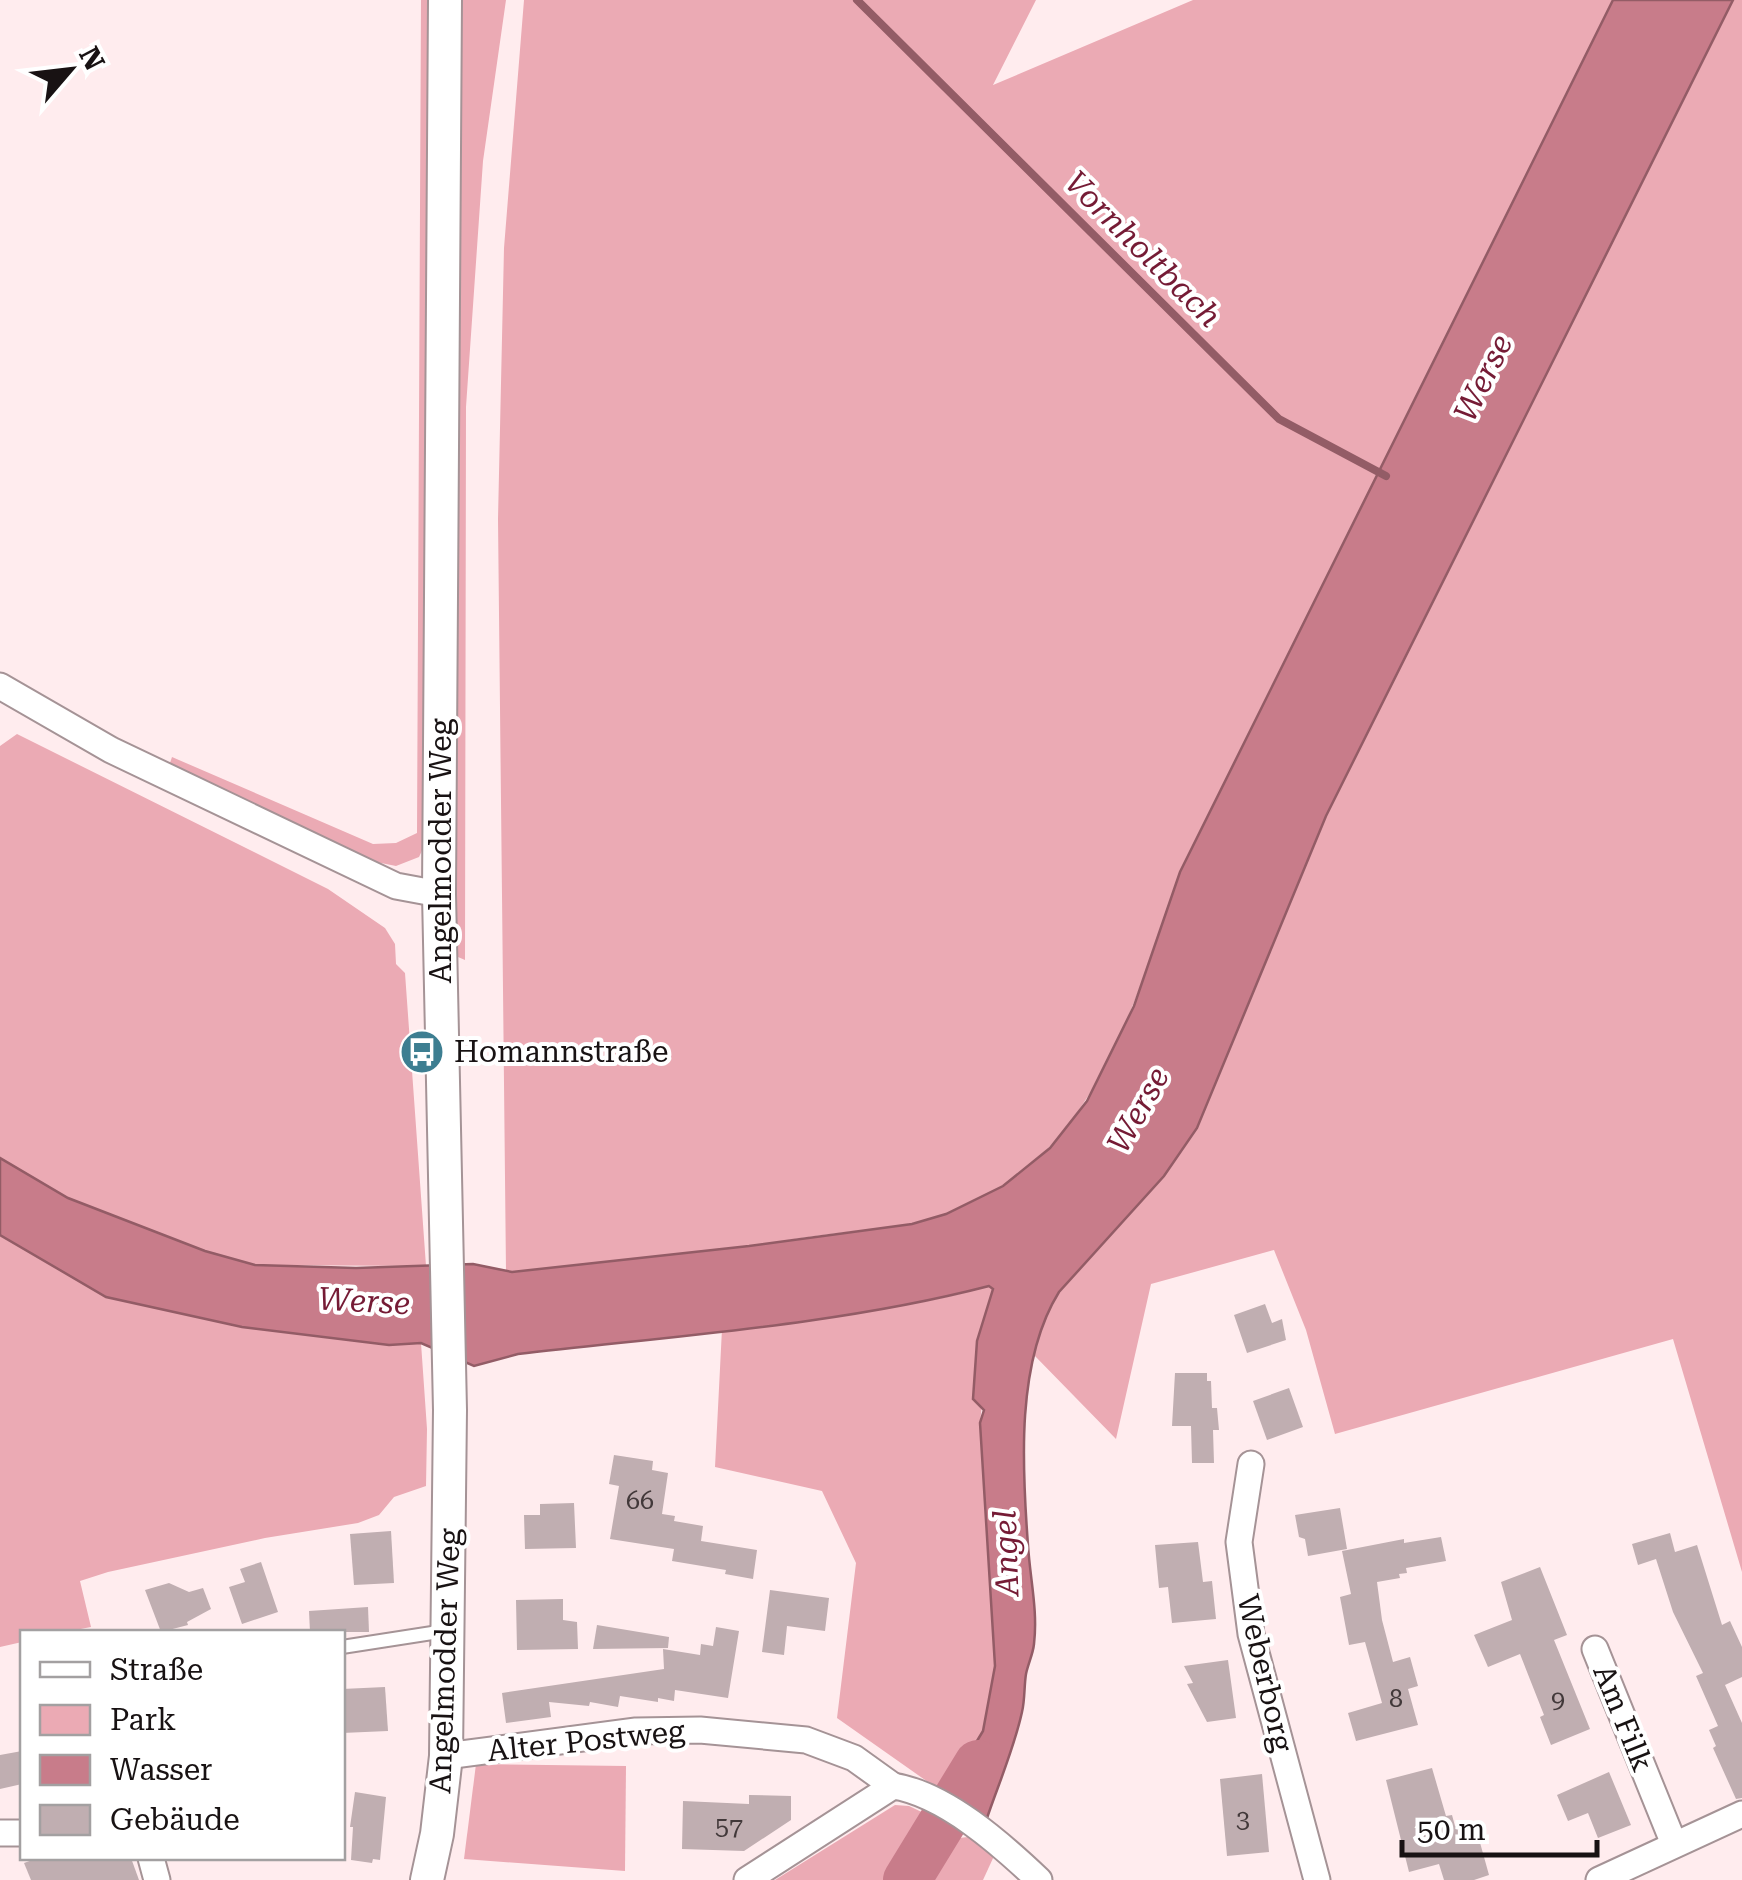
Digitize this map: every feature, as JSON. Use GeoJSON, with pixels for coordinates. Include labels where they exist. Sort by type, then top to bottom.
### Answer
{"type":"FeatureCollection","features":[{"type":"Feature","properties":{"kind":"street","name":"Angelmodder Weg"},"geometry":{"type":"LineString","coordinates":[[427,1880],[446,1756],[448,1631],[448,1260],[439,894],[445,0]]}},
{"type":"Feature","properties":{"kind":"street"},"geometry":{"type":"LineString","coordinates":[[0,686],[111,750],[396,886],[439,894]]}},
{"type":"Feature","properties":{"kind":"street","name":"Weberborg"},"geometry":{"type":"LineString","coordinates":[[1251,1464],[1239,1542],[1251,1634],[1316,1880]]}},
{"type":"Feature","properties":{"kind":"street","name":"Am Filk"},"geometry":{"type":"LineString","coordinates":[[1595,1648],[1674,1844]]}},
{"type":"Feature","properties":{"kind":"street","name":"Alter Postweg"},"geometry":{"type":"LineString","coordinates":[[446,1756],[636,1730],[700,1730],[806,1740],[854,1758],[893,1786],[916,1790],[986,1834],[1039,1880]]}},
{"type":"Feature","properties":{"kind":"street"},"geometry":{"type":"LineString","coordinates":[[747,1880],[893,1786]]}},
{"type":"Feature","properties":{"kind":"street"},"geometry":{"type":"LineString","coordinates":[[1600,1880],[1742,1814]]}},
{"type":"Feature","properties":{"kind":"lane"},"geometry":{"type":"LineString","coordinates":[[345,1647],[448,1631]]}},
{"type":"Feature","properties":{"kind":"green space"},"geometry":{"type":"Polygon","coordinates":[[[421,0],[432,0],[429,836],[419,857],[396,866],[371,861],[169,766],[172,757],[373,844],[396,843],[417,833],[421,0]]]}},
{"type":"Feature","properties":{"kind":"green space"},"geometry":{"type":"Polygon","coordinates":[[[454,0],[506,0],[483,161],[466,407],[465,960],[458,957],[453,885],[454,0]]]}},
{"type":"Feature","properties":{"kind":"green space"},"geometry":{"type":"Polygon","coordinates":[[[524,0],[1036,0],[993,85],[1193,0],[1613,0],[1180,872],[1145,974],[1101,1075],[1072,1120],[1037,1159],[995,1192],[944,1215],[902,1225],[713,1251],[506,1271],[498,519],[504,248],[524,0]]]}},
{"type":"Feature","properties":{"kind":"green space"},"geometry":{"type":"Polygon","coordinates":[[[1733,0],[1742,0],[1742,1572],[1673,1339],[1335,1434],[1306,1330],[1274,1250],[1151,1284],[1116,1439],[1033,1354],[1047,1311],[1059,1292],[1164,1176],[1197,1128],[1326,816],[1733,0]]]}},
{"type":"Feature","properties":{"kind":"green space"},"geometry":{"type":"Polygon","coordinates":[[[17,734],[328,889],[385,928],[395,944],[396,964],[405,973],[426,1266],[255,1265],[205,1251],[68,1198],[0,1158],[0,746],[17,734]]]}},
{"type":"Feature","properties":{"kind":"green space"},"geometry":{"type":"Polygon","coordinates":[[[0,1235],[106,1297],[242,1327],[389,1345],[421,1343],[426,1486],[394,1497],[379,1515],[358,1523],[265,1538],[80,1581],[91,1627],[20,1630],[20,1642],[0,1647],[0,1235]]]}},
{"type":"Feature","properties":{"kind":"green space"},"geometry":{"type":"Polygon","coordinates":[[[989,1286],[994,1289],[980,1423],[995,1666],[983,1731],[945,1794],[837,1718],[856,1563],[822,1491],[715,1467],[722,1329],[890,1308],[989,1286]]]}},
{"type":"Feature","properties":{"kind":"green space"},"geometry":{"type":"Polygon","coordinates":[[[476,1764],[626,1766],[625,1871],[464,1859],[476,1764]]]}},
{"type":"Feature","properties":{"kind":"green space"},"geometry":{"type":"Polygon","coordinates":[[[895,1805],[909,1806],[928,1815],[886,1880],[775,1880],[895,1805]]]}},
{"type":"Feature","properties":{"kind":"green space"},"geometry":{"type":"Polygon","coordinates":[[[986,1835],[1000,1843],[983,1880],[923,1880],[959,1838],[986,1835]]]}},
{"type":"Feature","properties":{"kind":"water","name":"Werse"},"geometry":{"type":"Polygon","coordinates":[[[1613,0],[1733,0],[1326,816],[1197,1128],[1164,1176],[1059,1292],[1045,1319],[1035,1350],[1025,1415],[1034,1644],[1019,1726],[986,1821],[945,1794],[983,1731],[995,1666],[980,1423],[984,1410],[973,1399],[977,1341],[993,1289],[989,1286],[874,1311],[518,1354],[474,1366],[421,1343],[389,1345],[242,1327],[106,1297],[0,1235],[0,1158],[68,1198],[205,1251],[255,1265],[356,1268],[473,1264],[512,1272],[749,1246],[912,1224],[946,1214],[1003,1186],[1050,1148],[1087,1101],[1134,1006],[1180,872],[1613,0]]]}},
{"type":"Feature","properties":{"kind":"building"},"geometry":{"type":"Polygon","coordinates":[[[1265,1304],[1272,1323],[1282,1319],[1286,1340],[1247,1353],[1234,1315],[1265,1304]]]}},
{"type":"Feature","properties":{"kind":"building"},"geometry":{"type":"Polygon","coordinates":[[[1175,1373],[1207,1373],[1207,1381],[1211,1381],[1212,1408],[1217,1408],[1219,1430],[1213,1430],[1214,1463],[1192,1463],[1191,1426],[1172,1426],[1175,1373]]]}},
{"type":"Feature","properties":{"kind":"building"},"geometry":{"type":"Polygon","coordinates":[[[1289,1388],[1303,1427],[1267,1440],[1253,1401],[1289,1388]]]}},
{"type":"Feature","properties":{"kind":"building"},"geometry":{"type":"Polygon","coordinates":[[[614,1455],[653,1461],[652,1470],[668,1473],[662,1514],[675,1516],[674,1521],[703,1526],[701,1541],[757,1550],[753,1579],[672,1561],[674,1549],[610,1539],[619,1486],[609,1484],[614,1455]]]}},
{"type":"Feature","properties":{"kind":"building"},"geometry":{"type":"Polygon","coordinates":[[[574,1503],[576,1548],[525,1549],[524,1515],[540,1515],[540,1504],[574,1503]]]}},
{"type":"Feature","properties":{"kind":"building"},"geometry":{"type":"Polygon","coordinates":[[[1340,1508],[1347,1549],[1308,1556],[1295,1515],[1340,1508]]]}},
{"type":"Feature","properties":{"kind":"building"},"geometry":{"type":"Polygon","coordinates":[[[391,1531],[394,1583],[354,1585],[350,1534],[391,1531]]]}},
{"type":"Feature","properties":{"kind":"building"},"geometry":{"type":"Polygon","coordinates":[[[1670,1533],[1675,1552],[1697,1545],[1722,1625],[1730,1621],[1742,1647],[1742,1677],[1725,1685],[1742,1723],[1742,1798],[1736,1799],[1713,1748],[1716,1746],[1709,1730],[1718,1726],[1696,1676],[1703,1673],[1673,1612],[1656,1559],[1638,1565],[1632,1544],[1670,1533]]]}},
{"type":"Feature","properties":{"kind":"building"},"geometry":{"type":"Polygon","coordinates":[[[1441,1537],[1446,1561],[1406,1568],[1407,1573],[1399,1574],[1400,1578],[1377,1582],[1393,1662],[1410,1657],[1418,1686],[1408,1689],[1418,1725],[1356,1741],[1348,1713],[1382,1703],[1365,1642],[1349,1645],[1340,1597],[1351,1594],[1342,1551],[1404,1539],[1404,1543],[1441,1537]]]}},
{"type":"Feature","properties":{"kind":"building"},"geometry":{"type":"Polygon","coordinates":[[[1198,1542],[1203,1582],[1212,1581],[1216,1619],[1172,1623],[1168,1587],[1159,1588],[1155,1545],[1198,1542]]]}},
{"type":"Feature","properties":{"kind":"building"},"geometry":{"type":"Polygon","coordinates":[[[261,1562],[278,1612],[242,1624],[229,1587],[245,1582],[240,1569],[261,1562]]]}},
{"type":"Feature","properties":{"kind":"building"},"geometry":{"type":"Polygon","coordinates":[[[1540,1567],[1567,1635],[1554,1640],[1590,1729],[1551,1745],[1540,1717],[1544,1715],[1520,1654],[1488,1667],[1474,1635],[1512,1620],[1501,1582],[1540,1567]]]}},
{"type":"Feature","properties":{"kind":"building"},"geometry":{"type":"Polygon","coordinates":[[[169,1583],[189,1592],[203,1588],[211,1609],[187,1622],[188,1625],[160,1630],[145,1590],[169,1583]]]}},
{"type":"Feature","properties":{"kind":"building"},"geometry":{"type":"Polygon","coordinates":[[[770,1590],[829,1598],[825,1631],[787,1626],[784,1655],[762,1652],[770,1590]]]}},
{"type":"Feature","properties":{"kind":"building"},"geometry":{"type":"Polygon","coordinates":[[[563,1599],[563,1620],[577,1622],[578,1649],[517,1650],[516,1600],[563,1599]]]}},
{"type":"Feature","properties":{"kind":"building"},"geometry":{"type":"Polygon","coordinates":[[[368,1607],[369,1632],[310,1630],[309,1611],[368,1607]]]}},
{"type":"Feature","properties":{"kind":"building"},"geometry":{"type":"Polygon","coordinates":[[[597,1625],[669,1637],[668,1648],[593,1649],[597,1625]]]}},
{"type":"Feature","properties":{"kind":"building"},"geometry":{"type":"Polygon","coordinates":[[[716,1627],[739,1631],[728,1698],[675,1690],[674,1701],[620,1696],[618,1707],[549,1702],[551,1717],[506,1723],[502,1693],[664,1669],[663,1649],[700,1655],[701,1644],[713,1646],[716,1627]]]}},
{"type":"Feature","properties":{"kind":"building"},"geometry":{"type":"Polygon","coordinates":[[[1228,1660],[1236,1718],[1207,1722],[1187,1684],[1193,1683],[1184,1666],[1228,1660]]]}},
{"type":"Feature","properties":{"kind":"building"},"geometry":{"type":"Polygon","coordinates":[[[385,1687],[388,1731],[345,1733],[345,1689],[385,1687]]]}},
{"type":"Feature","properties":{"kind":"building"},"geometry":{"type":"Polygon","coordinates":[[[20,1751],[20,1784],[0,1789],[0,1755],[20,1751]]]}},
{"type":"Feature","properties":{"kind":"building"},"geometry":{"type":"Polygon","coordinates":[[[1432,1768],[1446,1816],[1452,1815],[1455,1826],[1474,1821],[1489,1875],[1474,1880],[1444,1880],[1439,1864],[1409,1872],[1386,1780],[1432,1768]]]}},
{"type":"Feature","properties":{"kind":"building"},"geometry":{"type":"Polygon","coordinates":[[[1609,1772],[1631,1825],[1598,1838],[1588,1813],[1568,1821],[1557,1795],[1609,1772]]]}},
{"type":"Feature","properties":{"kind":"building"},"geometry":{"type":"Polygon","coordinates":[[[1262,1774],[1269,1852],[1227,1856],[1220,1779],[1262,1774]]]}},
{"type":"Feature","properties":{"kind":"building"},"geometry":{"type":"Polygon","coordinates":[[[355,1792],[386,1797],[380,1860],[373,1859],[372,1863],[351,1860],[355,1792]]]}},
{"type":"Feature","properties":{"kind":"building"},"geometry":{"type":"Polygon","coordinates":[[[749,1795],[791,1796],[791,1820],[744,1851],[682,1849],[683,1801],[749,1804],[749,1795]]]}},
{"type":"Feature","properties":{"kind":"building"},"geometry":{"type":"Polygon","coordinates":[[[132,1860],[139,1880],[31,1880],[24,1863],[132,1860]]]}},
{"type":"Feature","properties":{"kind":"waterway","name":"Vornholtbach"},"geometry":{"type":"LineString","coordinates":[[857,0],[1279,419],[1386,476]]}},
{"type":"Feature","properties":{"kind":"waterway","name":"Angel"},"geometry":{"type":"LineString","coordinates":[[907,1880],[978,1764]]}},
{"type":"Feature","properties":{"kind":"place","name":"Homannstraße"},"geometry":{"type":"Point","coordinates":[422,1052]}}]}
